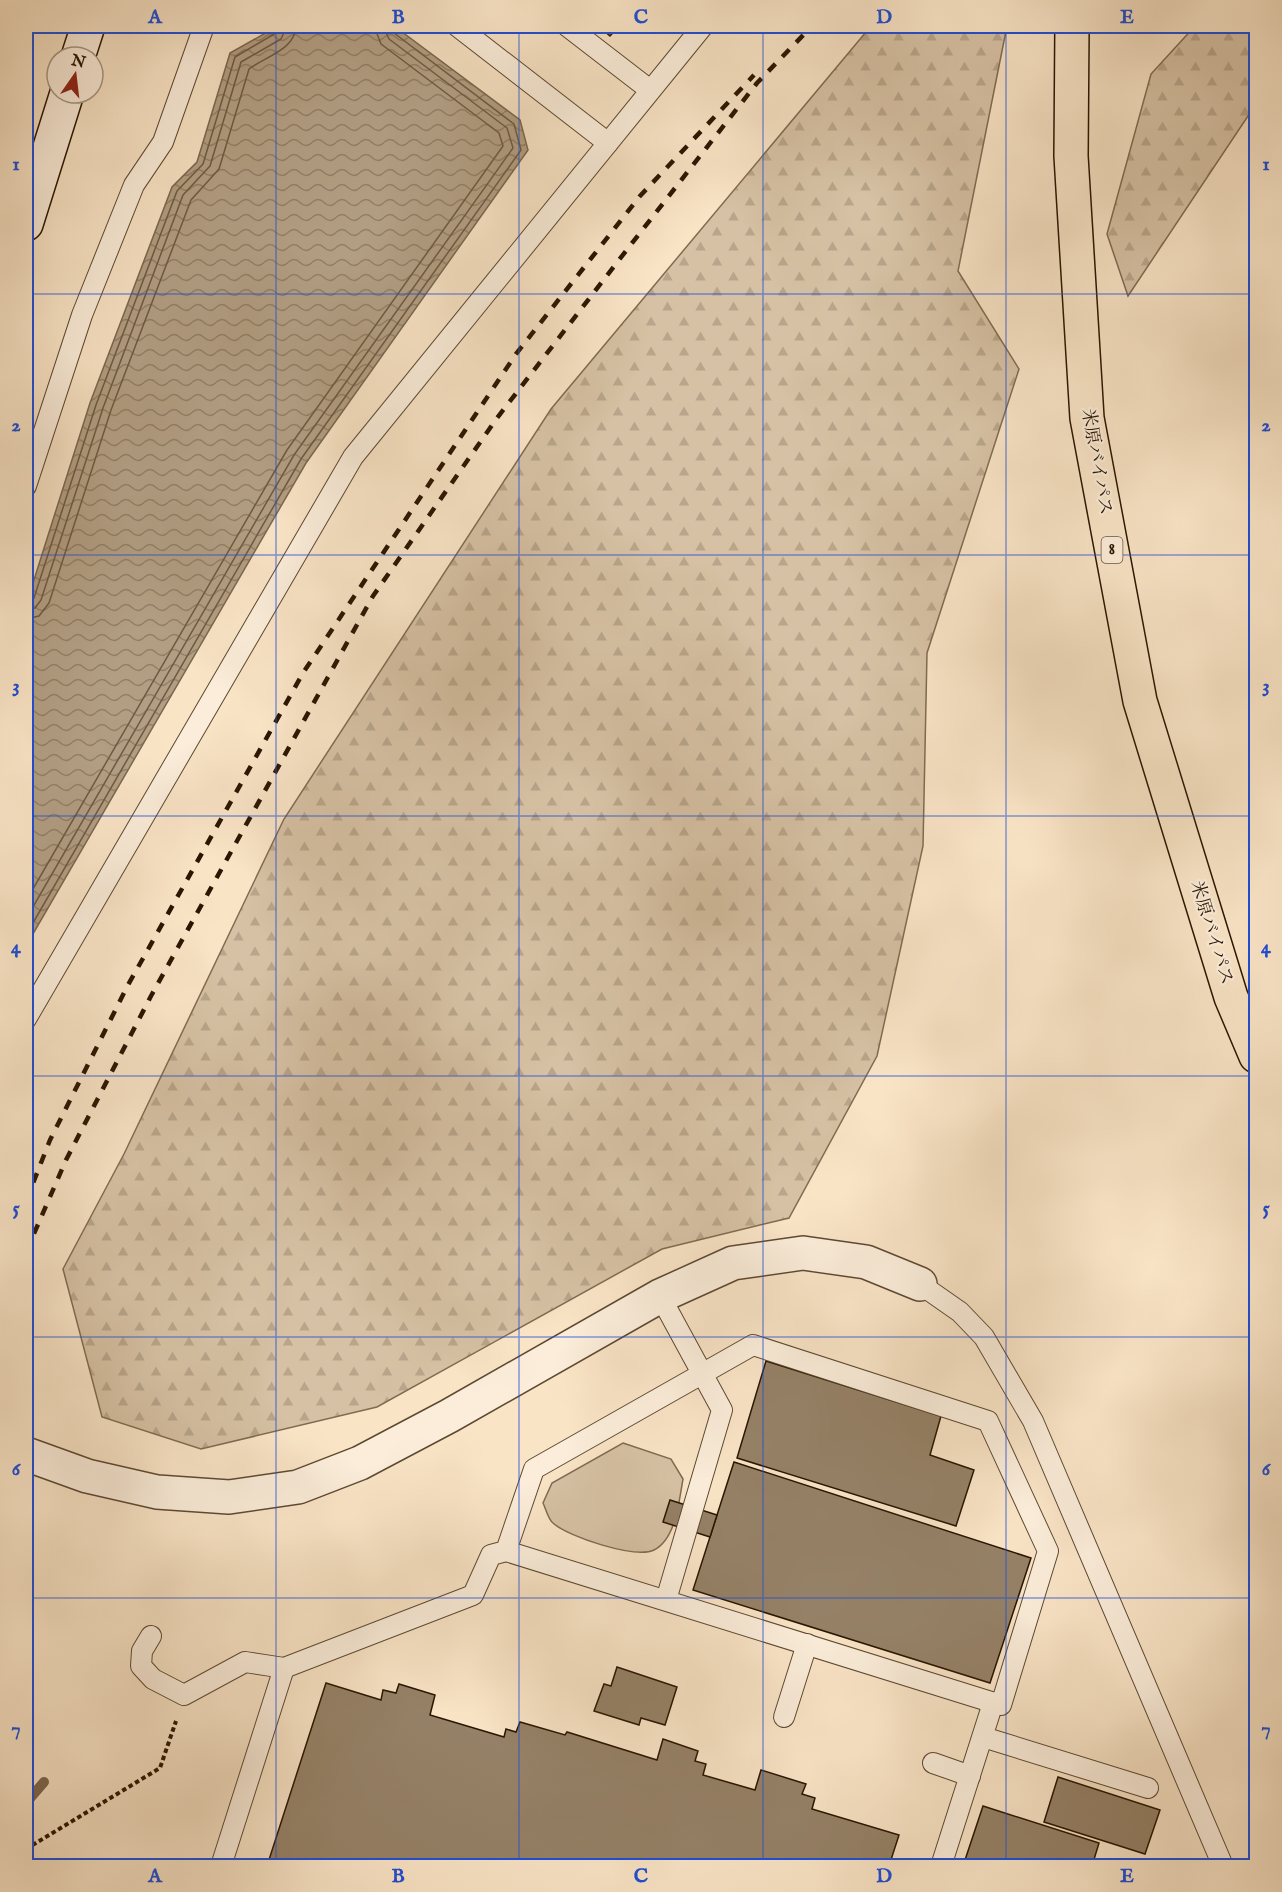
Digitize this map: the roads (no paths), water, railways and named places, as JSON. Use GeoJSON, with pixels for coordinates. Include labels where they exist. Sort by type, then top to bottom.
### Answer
{"type":"FeatureCollection","features":[{"type":"Feature","properties":{"kind":"highway","name":"米原バイパス"},"geometry":{"type":"LineString","coordinates":[[1072,26],[1071,156],[1087,418],[1140,701],[1231,997],[1257,1056]]}},
{"type":"Feature","properties":{"kind":"street"},"geometry":{"type":"LineString","coordinates":[[82,45],[88,26]]}},
{"type":"Feature","properties":{"kind":"street"},"geometry":{"type":"LineString","coordinates":[[26,224],[62,105]]}},
{"type":"Feature","properties":{"kind":"street"},"geometry":{"type":"LineString","coordinates":[[26,1454],[87,1476],[156,1492],[229,1497],[298,1487],[360,1463],[440,1421],[660,1296],[733,1263],[803,1253],[866,1262],[920,1284]]}},
{"type":"Feature","properties":{"kind":"lane"},"geometry":{"type":"LineString","coordinates":[[26,486],[82,315],[134,185],[163,142],[204,26]]}},
{"type":"Feature","properties":{"kind":"lane"},"geometry":{"type":"LineString","coordinates":[[457,26],[608,143]]}},
{"type":"Feature","properties":{"kind":"lane"},"geometry":{"type":"LineString","coordinates":[[567,26],[650,90]]}},
{"type":"Feature","properties":{"kind":"lane"},"geometry":{"type":"LineString","coordinates":[[26,1019],[353,457],[703,26]]}},
{"type":"Feature","properties":{"kind":"lane"},"geometry":{"type":"LineString","coordinates":[[920,1284],[960,1312],[984,1337],[1033,1421],[1223,1866]]}},
{"type":"Feature","properties":{"kind":"lane"},"geometry":{"type":"LineString","coordinates":[[660,1296],[722,1410],[666,1600]]}},
{"type":"Feature","properties":{"kind":"lane"},"geometry":{"type":"LineString","coordinates":[[151,1636],[142,1651],[141,1666],[153,1679],[184,1695],[245,1662],[284,1668],[473,1595],[491,1555],[506,1551],[1001,1706],[1048,1551],[988,1421],[753,1345],[534,1469],[506,1551]]}},
{"type":"Feature","properties":{"kind":"lane"},"geometry":{"type":"LineString","coordinates":[[784,1717],[807,1644]]}},
{"type":"Feature","properties":{"kind":"lane"},"geometry":{"type":"LineString","coordinates":[[221,1866],[284,1668]]}},
{"type":"Feature","properties":{"kind":"lane"},"geometry":{"type":"LineString","coordinates":[[941,1866],[993,1703]]}},
{"type":"Feature","properties":{"kind":"lane"},"geometry":{"type":"LineString","coordinates":[[983,1737],[1148,1788]]}},
{"type":"Feature","properties":{"kind":"lane"},"geometry":{"type":"LineString","coordinates":[[933,1763],[970,1776]]}},
{"type":"Feature","properties":{"kind":"lane"},"geometry":{"type":"LineString","coordinates":[[1204,1866],[1212,1841]]}},
{"type":"Feature","properties":{"kind":"water"},"geometry":{"type":"Polygon","coordinates":[[[278,26],[394,26],[520,120],[528,150],[306,463],[26,946],[26,605],[90,403],[172,187],[197,162],[230,53],[278,26]]]}},
{"type":"Feature","properties":{"kind":"waterway"},"geometry":{"type":"LineString","coordinates":[[26,1803],[44,1782]]}},
{"type":"Feature","properties":{"kind":"railway"},"geometry":{"type":"LineString","coordinates":[[26,1252],[66,1160],[151,996],[373,596],[497,418],[757,83],[812,26]]}},
{"type":"Feature","properties":{"kind":"railway"},"geometry":{"type":"LineString","coordinates":[[26,1201],[50,1140],[128,985],[303,673],[516,354],[640,196],[754,75]]}}]}
